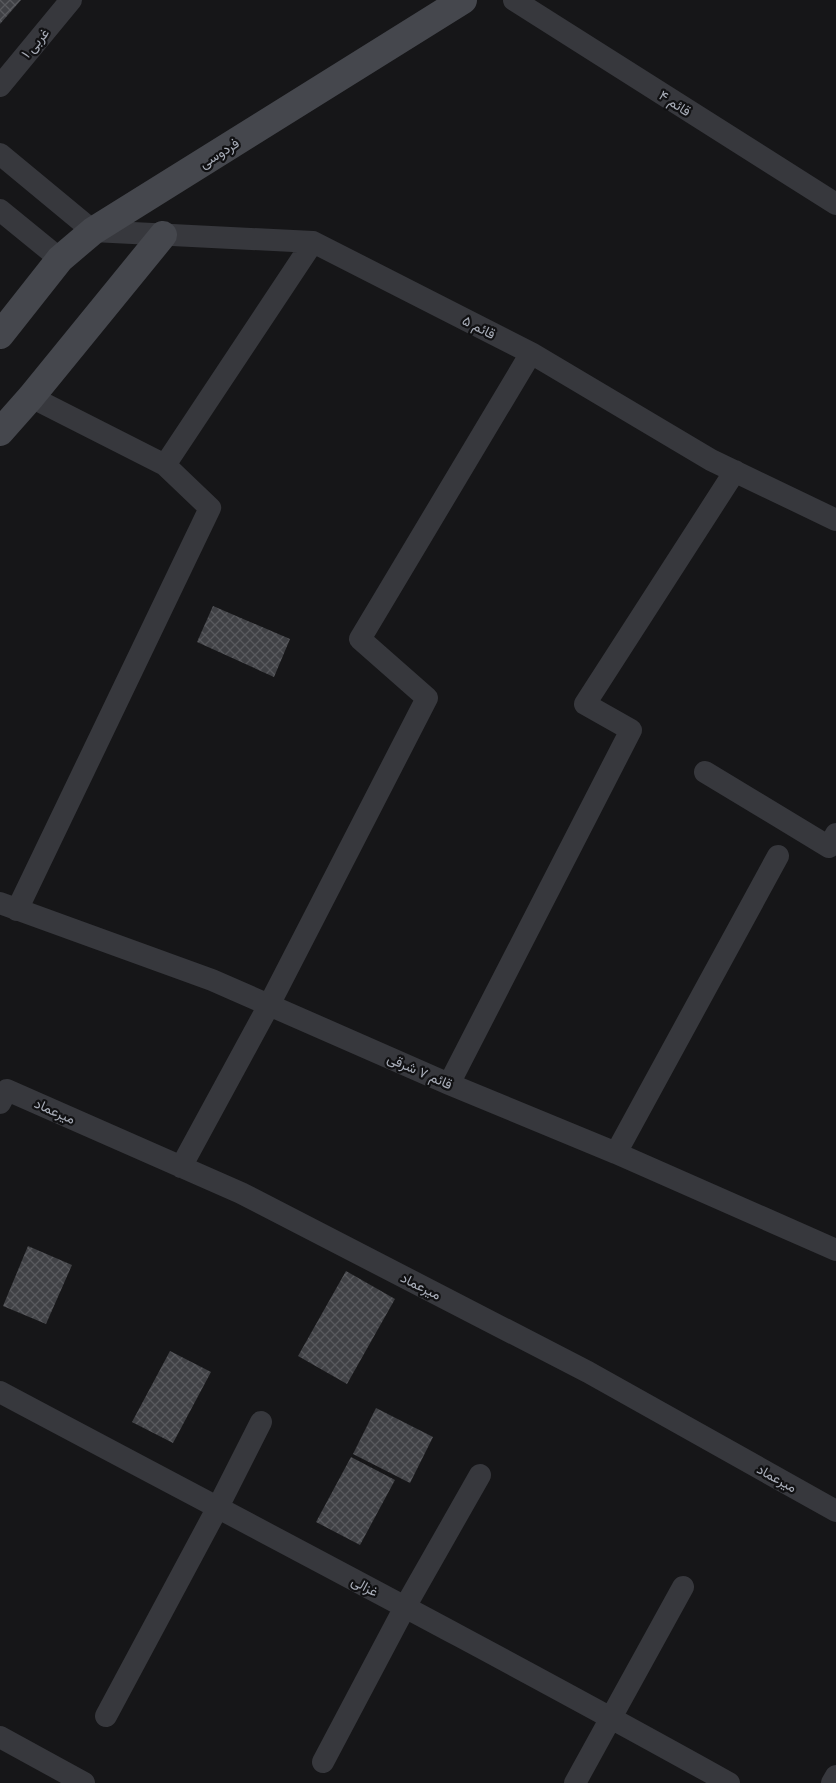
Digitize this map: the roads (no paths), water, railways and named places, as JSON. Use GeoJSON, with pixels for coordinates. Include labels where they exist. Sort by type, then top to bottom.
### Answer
{"type":"FeatureCollection","features":[{"type":"Feature","properties":{"kind":"main road","name":"فردوسی"},"geometry":{"type":"LineString","coordinates":[[0,335],[60,258],[93,231],[464,0]]}},
{"type":"Feature","properties":{"kind":"main road"},"geometry":{"type":"LineString","coordinates":[[0,432],[32,397],[163,235]]}},
{"type":"Feature","properties":{"kind":"street","name":"۱ غربی"},"geometry":{"type":"LineString","coordinates":[[0,86],[71,0]]}},
{"type":"Feature","properties":{"kind":"street","name":"قائم ۴"},"geometry":{"type":"LineString","coordinates":[[514,0],[836,204]]}},
{"type":"Feature","properties":{"kind":"street"},"geometry":{"type":"LineString","coordinates":[[0,154],[93,231]]}},
{"type":"Feature","properties":{"kind":"street"},"geometry":{"type":"LineString","coordinates":[[0,210],[60,258]]}},
{"type":"Feature","properties":{"kind":"street","name":"قائم ۵"},"geometry":{"type":"LineString","coordinates":[[93,231],[313,242],[531,354],[711,460],[836,520]]}},
{"type":"Feature","properties":{"kind":"street"},"geometry":{"type":"LineString","coordinates":[[164,465],[313,242]]}},
{"type":"Feature","properties":{"kind":"street"},"geometry":{"type":"LineString","coordinates":[[181,1167],[269,1004],[427,698],[360,639],[531,354]]}},
{"type":"Feature","properties":{"kind":"street"},"geometry":{"type":"LineString","coordinates":[[9,906],[210,508],[164,465],[32,397]]}},
{"type":"Feature","properties":{"kind":"street"},"geometry":{"type":"LineString","coordinates":[[449,1084],[631,730],[585,704],[735,471]]}},
{"type":"Feature","properties":{"kind":"street"},"geometry":{"type":"LineString","coordinates":[[705,772],[829,847],[836,834]]}},
{"type":"Feature","properties":{"kind":"street"},"geometry":{"type":"LineString","coordinates":[[616,1153],[778,856]]}},
{"type":"Feature","properties":{"kind":"street","name":"قائم ۷ شرقی"},"geometry":{"type":"LineString","coordinates":[[9,906],[212,980],[449,1084],[616,1153],[836,1250]]}},
{"type":"Feature","properties":{"kind":"street","name":"میرعماد"},"geometry":{"type":"LineString","coordinates":[[0,1103],[7,1090],[241,1193],[588,1372],[836,1511]]}},
{"type":"Feature","properties":{"kind":"street","name":"غزالی"},"geometry":{"type":"LineString","coordinates":[[0,1392],[612,1718],[729,1783]]}},
{"type":"Feature","properties":{"kind":"street"},"geometry":{"type":"LineString","coordinates":[[106,1716],[218,1507],[261,1422]]}},
{"type":"Feature","properties":{"kind":"street"},"geometry":{"type":"LineString","coordinates":[[323,1762],[404,1607],[480,1475]]}},
{"type":"Feature","properties":{"kind":"street"},"geometry":{"type":"LineString","coordinates":[[575,1783],[683,1586]]}},
{"type":"Feature","properties":{"kind":"street"},"geometry":{"type":"LineString","coordinates":[[0,1737],[84,1783]]}},
{"type":"Feature","properties":{"kind":"street"},"geometry":{"type":"LineString","coordinates":[[832,1783],[836,1776]]}}]}
